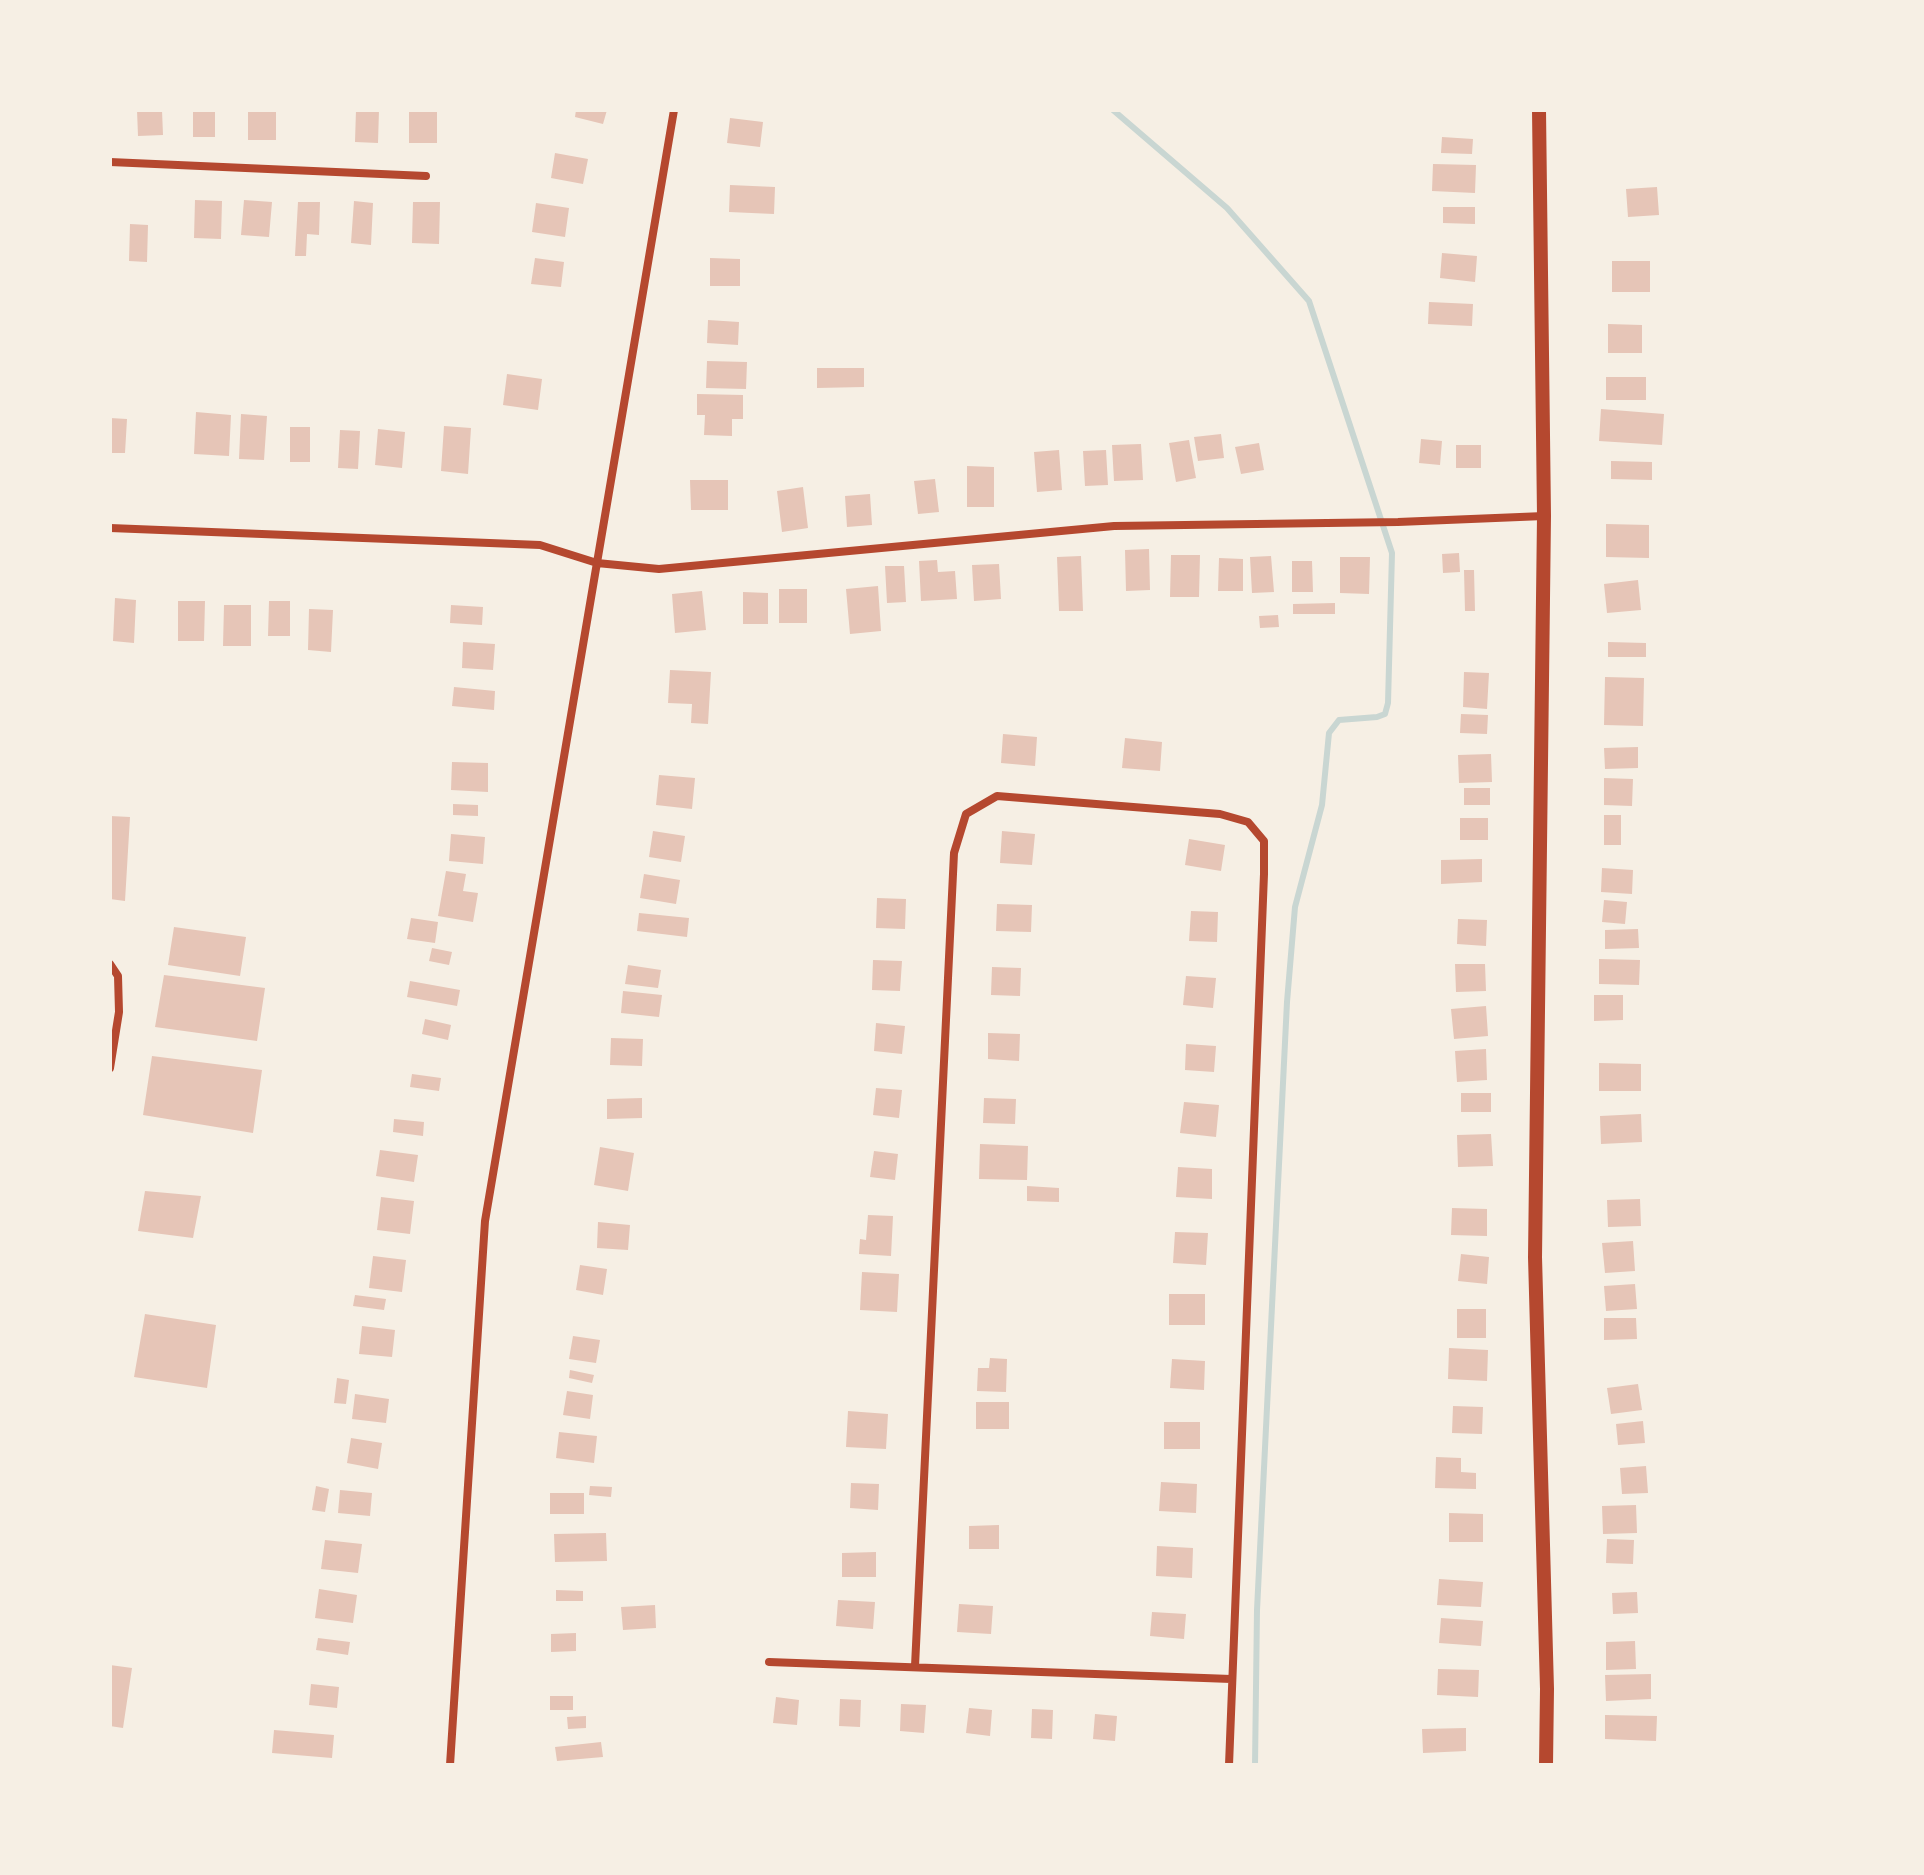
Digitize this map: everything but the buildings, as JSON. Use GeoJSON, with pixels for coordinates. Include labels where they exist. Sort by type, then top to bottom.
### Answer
{"type":"FeatureCollection","features":[{"type":"Feature","properties":{"kind":"street"},"geometry":{"type":"LineString","coordinates":[[450,1765],[485,1221],[674,110]]}},
{"type":"Feature","properties":{"kind":"street"},"geometry":{"type":"LineString","coordinates":[[1539,110],[1544,516],[1535,1257],[1547,1689],[1546,1765]]}},
{"type":"Feature","properties":{"kind":"street"},"geometry":{"type":"LineString","coordinates":[[110,162],[426,176]]}},
{"type":"Feature","properties":{"kind":"street"},"geometry":{"type":"LineString","coordinates":[[110,528],[540,545],[597,563],[659,569],[1114,526],[1398,522],[1544,516]]}},
{"type":"Feature","properties":{"kind":"street"},"geometry":{"type":"LineString","coordinates":[[915,1666],[954,853],[966,814],[997,796],[1220,814],[1248,822],[1264,841],[1229,1765]]}},
{"type":"Feature","properties":{"kind":"street"},"geometry":{"type":"LineString","coordinates":[[110,964],[118,976],[119,1012],[110,1068]]}},
{"type":"Feature","properties":{"kind":"street"},"geometry":{"type":"LineString","coordinates":[[769,1662],[1231,1679]]}},
{"type":"Feature","properties":{"kind":"waterway"},"geometry":{"type":"LineString","coordinates":[[1113,110],[1227,208],[1309,301],[1392,553],[1388,703],[1385,714],[1339,720],[1329,733],[1322,805],[1295,907],[1287,1002],[1257,1610],[1255,1765]]}}]}
